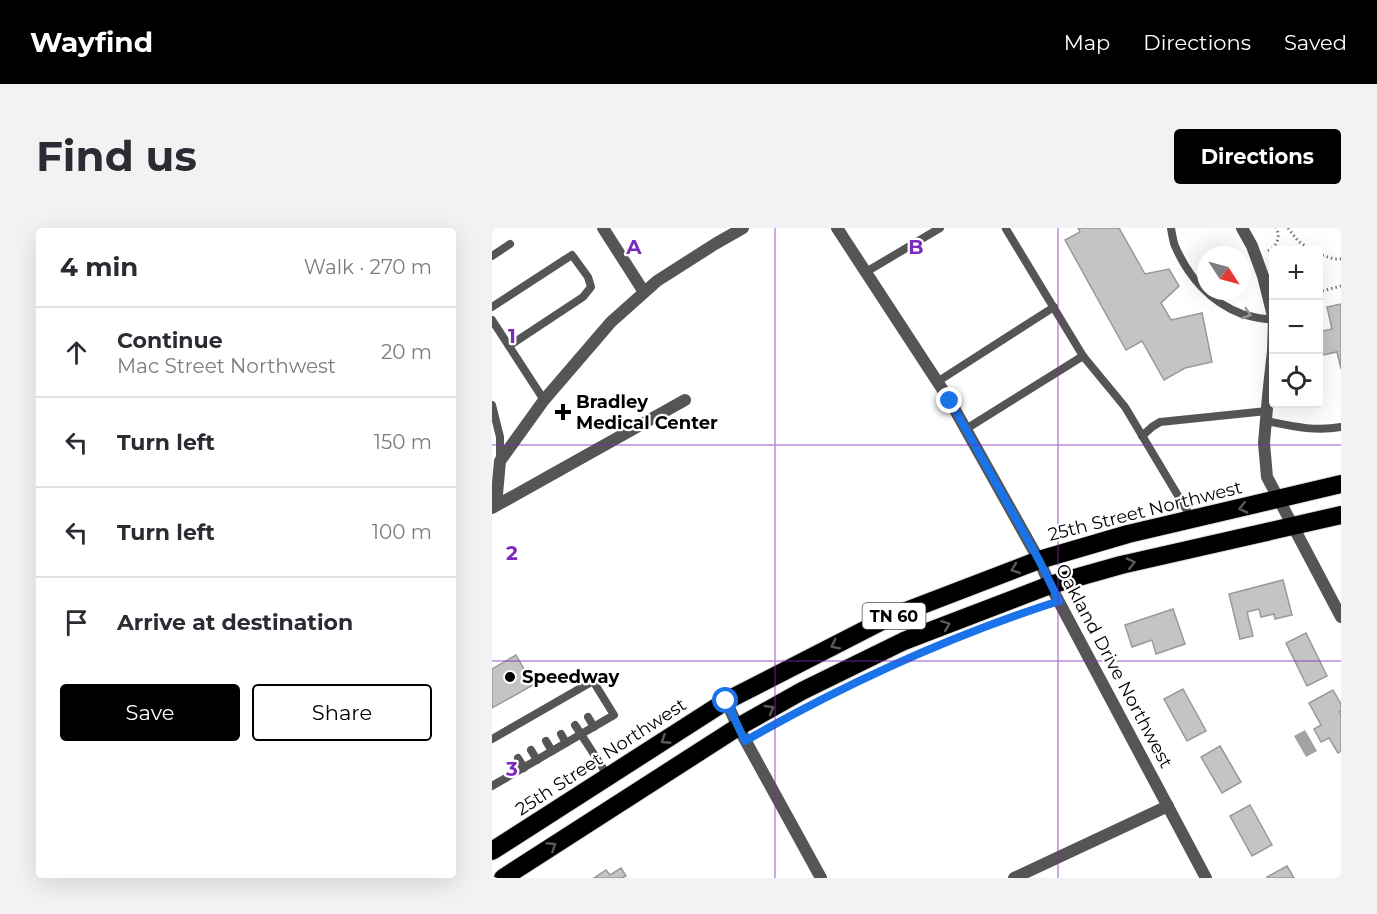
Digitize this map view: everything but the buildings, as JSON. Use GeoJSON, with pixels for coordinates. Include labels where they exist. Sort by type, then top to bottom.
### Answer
{"type":"FeatureCollection","features":[{"type":"Feature","properties":{"kind":"highway","name":"25th Street Northwest"},"geometry":{"type":"LineString","coordinates":[[492,851],[726,701],[888,618],[1039,560],[1128,534],[1341,484]]}},
{"type":"Feature","properties":{"kind":"highway","name":"TN 60"},"geometry":{"type":"LineString","coordinates":[[503,878],[738,727],[802,691],[904,641],[1050,585],[1121,565],[1341,515]]}},
{"type":"Feature","properties":{"kind":"street"},"geometry":{"type":"LineString","coordinates":[[603,228],[644,292]]}},
{"type":"Feature","properties":{"kind":"street"},"geometry":{"type":"LineString","coordinates":[[494,507],[500,461],[544,399],[611,322],[657,281],[743,228]]}},
{"type":"Feature","properties":{"kind":"street","name":"Oakland Drive Northwest"},"geometry":{"type":"LineString","coordinates":[[837,228],[966,429],[1039,560],[1050,585],[1206,878]]}},
{"type":"Feature","properties":{"kind":"street"},"geometry":{"type":"LineString","coordinates":[[1242,228],[1263,276],[1269,300]]}},
{"type":"Feature","properties":{"kind":"street"},"geometry":{"type":"LineString","coordinates":[[1273,354],[1264,442],[1267,477],[1341,617]]}},
{"type":"Feature","properties":{"kind":"street"},"geometry":{"type":"LineString","coordinates":[[494,507],[685,400]]}},
{"type":"Feature","properties":{"kind":"street"},"geometry":{"type":"LineString","coordinates":[[726,701],[821,878]]}},
{"type":"Feature","properties":{"kind":"street"},"geometry":{"type":"LineString","coordinates":[[1014,878],[1168,806]]}},
{"type":"Feature","properties":{"kind":"lane"},"geometry":{"type":"LineString","coordinates":[[866,272],[940,228]]}},
{"type":"Feature","properties":{"kind":"lane"},"geometry":{"type":"LineString","coordinates":[[1008,228],[1083,356],[1125,407],[1192,520]]}},
{"type":"Feature","properties":{"kind":"lane"},"geometry":{"type":"LineString","coordinates":[[1171,228],[1174,244],[1199,285],[1231,309],[1242,314],[1269,319]]}},
{"type":"Feature","properties":{"kind":"lane"},"geometry":{"type":"LineString","coordinates":[[492,256],[510,244]]}},
{"type":"Feature","properties":{"kind":"lane"},"geometry":{"type":"LineString","coordinates":[[492,307],[572,255],[588,278],[591,287],[583,297],[509,346]]}},
{"type":"Feature","properties":{"kind":"lane"},"geometry":{"type":"LineString","coordinates":[[937,382],[1054,307]]}},
{"type":"Feature","properties":{"kind":"lane"},"geometry":{"type":"LineString","coordinates":[[492,320],[544,399]]}},
{"type":"Feature","properties":{"kind":"lane"},"geometry":{"type":"LineString","coordinates":[[966,429],[1083,356]]}},
{"type":"Feature","properties":{"kind":"lane"},"geometry":{"type":"LineString","coordinates":[[492,405],[500,437],[500,461]]}},
{"type":"Feature","properties":{"kind":"lane"},"geometry":{"type":"LineString","coordinates":[[1142,436],[1160,422],[1266,416],[1305,428],[1341,427]]}},
{"type":"Feature","properties":{"kind":"lane"},"geometry":{"type":"LineString","coordinates":[[492,739],[593,681],[614,715],[492,786]]}},
{"type":"Feature","properties":{"kind":"lane"},"geometry":{"type":"LineString","coordinates":[[573,693],[579,702]]}},
{"type":"Feature","properties":{"kind":"lane"},"geometry":{"type":"LineString","coordinates":[[560,700],[566,710]]}},
{"type":"Feature","properties":{"kind":"lane"},"geometry":{"type":"LineString","coordinates":[[546,708],[551,718]]}},
{"type":"Feature","properties":{"kind":"lane"},"geometry":{"type":"LineString","coordinates":[[530,717],[536,726]]}},
{"type":"Feature","properties":{"kind":"lane"},"geometry":{"type":"LineString","coordinates":[[588,717],[594,727]]}},
{"type":"Feature","properties":{"kind":"lane"},"geometry":{"type":"LineString","coordinates":[[516,725],[522,735]]}},
{"type":"Feature","properties":{"kind":"lane"},"geometry":{"type":"LineString","coordinates":[[575,725],[608,777]]}},
{"type":"Feature","properties":{"kind":"lane"},"geometry":{"type":"LineString","coordinates":[[502,733],[507,741]]}},
{"type":"Feature","properties":{"kind":"lane"},"geometry":{"type":"LineString","coordinates":[[561,734],[566,743]]}},
{"type":"Feature","properties":{"kind":"lane"},"geometry":{"type":"LineString","coordinates":[[546,741],[552,751]]}},
{"type":"Feature","properties":{"kind":"lane"},"geometry":{"type":"LineString","coordinates":[[531,750],[537,760]]}},
{"type":"Feature","properties":{"kind":"lane"},"geometry":{"type":"LineString","coordinates":[[518,758],[524,768]]}},
{"type":"Feature","properties":{"kind":"path"},"geometry":{"type":"LineString","coordinates":[[1255,256],[1274,247],[1278,238],[1277,228]]}},
{"type":"Feature","properties":{"kind":"path"},"geometry":{"type":"LineString","coordinates":[[1288,228],[1305,246]]}},
{"type":"Feature","properties":{"kind":"path"},"geometry":{"type":"LineString","coordinates":[[1323,256],[1341,259]]}},
{"type":"Feature","properties":{"kind":"path"},"geometry":{"type":"LineString","coordinates":[[1323,291],[1341,286]]}},
{"type":"Feature","properties":{"kind":"shaded area"},"geometry":{"type":"Polygon","coordinates":[[[1305,730],[1317,751],[1306,757],[1294,736],[1305,730]]]}},
{"type":"Feature","properties":{"kind":"place","name":"Bradley Medical Center"},"geometry":{"type":"Point","coordinates":[563,412]}},
{"type":"Feature","properties":{"kind":"place","name":"Speedway"},"geometry":{"type":"Point","coordinates":[510,677]}},
{"type":"Feature","properties":{"kind":"route"},"geometry":{"type":"LineString","coordinates":[[726,701],[745,741],[880,670],[1016,615],[1059,601],[1039,560],[950,401]]}}]}
